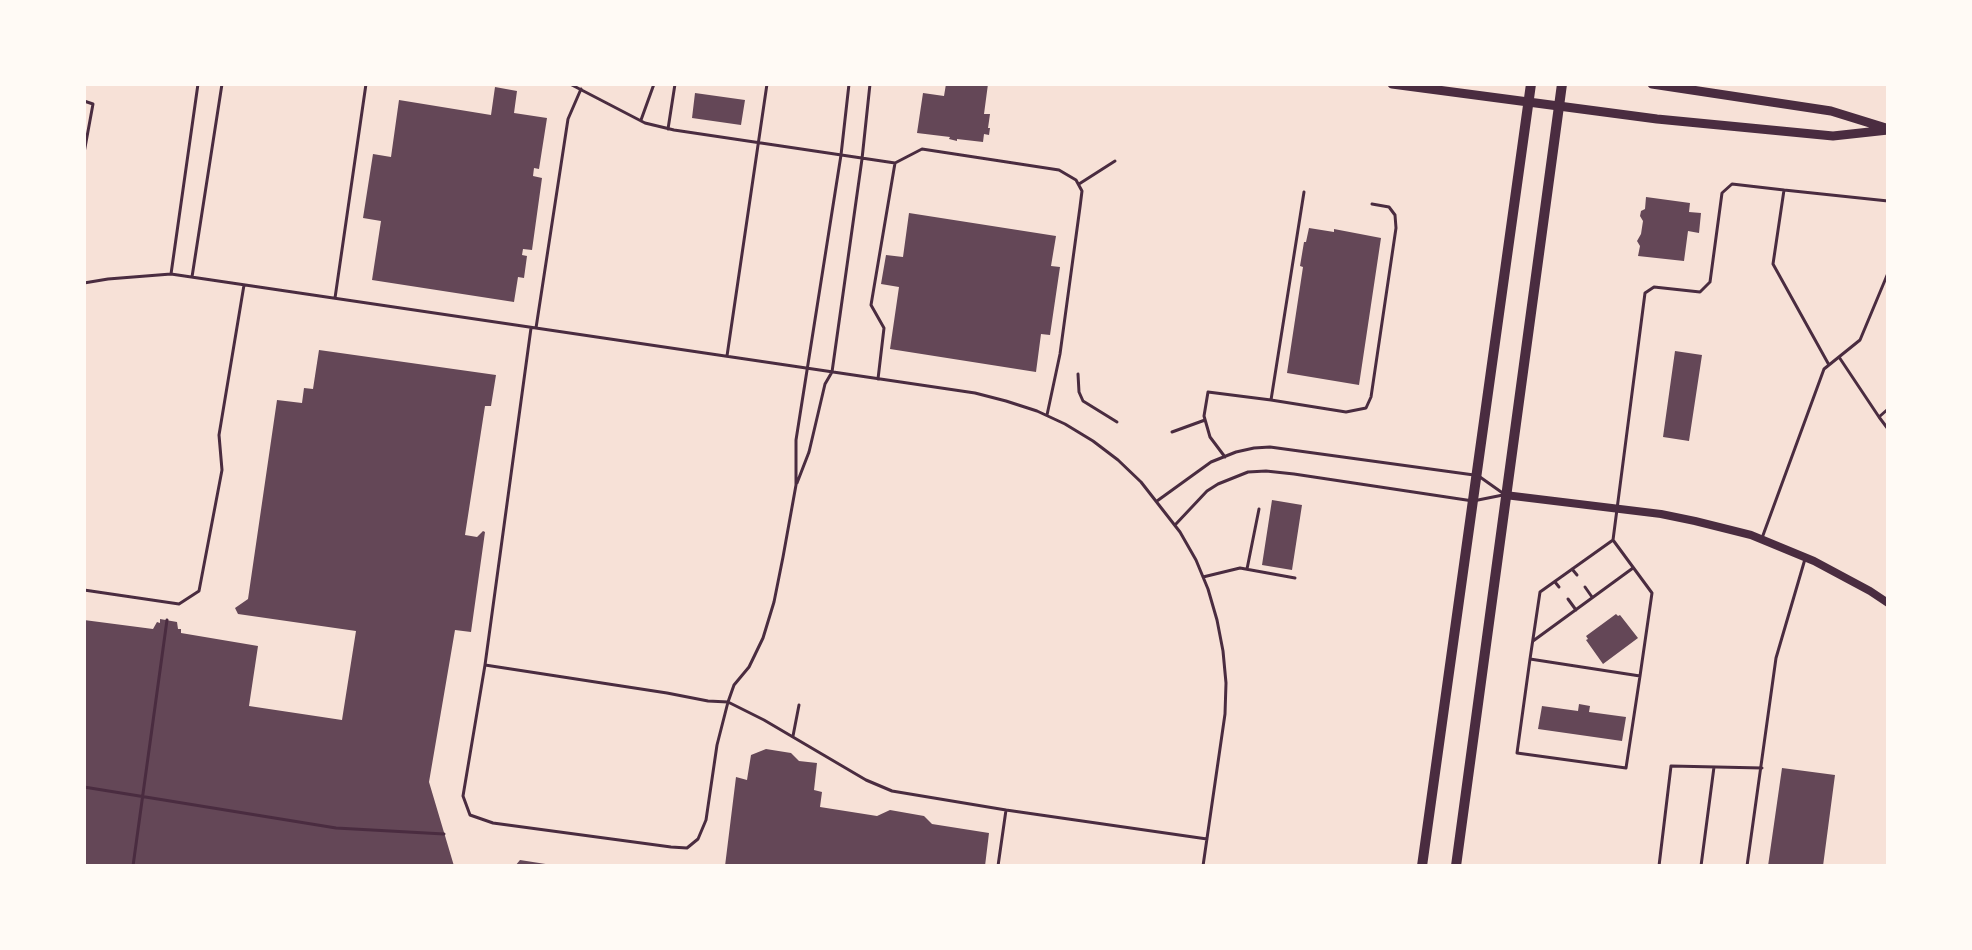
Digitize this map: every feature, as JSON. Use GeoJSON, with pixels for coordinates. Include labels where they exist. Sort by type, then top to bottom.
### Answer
{"type":"FeatureCollection","features":[{"type":"Feature","properties":{"kind":"main road"},"geometry":{"type":"LineString","coordinates":[[1392,84],[1657,119],[1833,136],[1888,130]]}},
{"type":"Feature","properties":{"kind":"main road"},"geometry":{"type":"LineString","coordinates":[[1422,866],[1531,84]]}},
{"type":"Feature","properties":{"kind":"main road"},"geometry":{"type":"LineString","coordinates":[[1456,866],[1562,84]]}},
{"type":"Feature","properties":{"kind":"main road"},"geometry":{"type":"LineString","coordinates":[[1652,84],[1831,111],[1888,130]]}},
{"type":"Feature","properties":{"kind":"street"},"geometry":{"type":"LineString","coordinates":[[1505,495],[1695,520],[1762,540],[1805,557],[1888,603]]}},
{"type":"Feature","properties":{"kind":"lane"},"geometry":{"type":"LineString","coordinates":[[171,273],[198,84]]}},
{"type":"Feature","properties":{"kind":"lane"},"geometry":{"type":"LineString","coordinates":[[192,277],[222,84]]}},
{"type":"Feature","properties":{"kind":"lane"},"geometry":{"type":"LineString","coordinates":[[334,298],[367,84],[400,84]]}},
{"type":"Feature","properties":{"kind":"lane"},"geometry":{"type":"LineString","coordinates":[[570,84],[641,120],[668,129],[895,163],[922,150],[1059,170],[1076,180],[1082,191],[1060,354],[1047,416]]}},
{"type":"Feature","properties":{"kind":"lane"},"geometry":{"type":"LineString","coordinates":[[641,120],[654,84]]}},
{"type":"Feature","properties":{"kind":"lane"},"geometry":{"type":"LineString","coordinates":[[668,129],[675,84]]}},
{"type":"Feature","properties":{"kind":"lane"},"geometry":{"type":"LineString","coordinates":[[727,356],[767,84]]}},
{"type":"Feature","properties":{"kind":"lane"},"geometry":{"type":"LineString","coordinates":[[581,90],[568,119],[463,796],[471,814],[493,823],[576,836],[687,848],[698,840],[706,820],[717,744],[728,702],[734,686],[748,667],[763,638],[774,602],[796,485],[796,440],[841,155],[849,84]]}},
{"type":"Feature","properties":{"kind":"lane"},"geometry":{"type":"LineString","coordinates":[[796,485],[809,453],[825,384],[832,372],[862,159],[870,84]]}},
{"type":"Feature","properties":{"kind":"lane"},"geometry":{"type":"LineString","coordinates":[[84,101],[93,104],[84,153]]}},
{"type":"Feature","properties":{"kind":"lane"},"geometry":{"type":"LineString","coordinates":[[1079,185],[1115,161]]}},
{"type":"Feature","properties":{"kind":"lane"},"geometry":{"type":"LineString","coordinates":[[878,379],[884,328],[871,305],[895,163]]}},
{"type":"Feature","properties":{"kind":"lane"},"geometry":{"type":"LineString","coordinates":[[1613,540],[1652,593],[1626,768],[1517,753],[1540,592],[1613,540],[1619,509],[1645,293],[1654,287],[1700,292],[1710,282],[1722,193],[1731,184],[1888,201]]}},
{"type":"Feature","properties":{"kind":"lane"},"geometry":{"type":"LineString","coordinates":[[1784,190],[1773,264],[1829,365]]}},
{"type":"Feature","properties":{"kind":"lane"},"geometry":{"type":"LineString","coordinates":[[1271,400],[1304,192]]}},
{"type":"Feature","properties":{"kind":"lane"},"geometry":{"type":"LineString","coordinates":[[1224,457],[1210,437],[1204,416],[1208,392],[1346,412],[1366,408],[1371,397],[1396,228],[1395,216],[1389,207],[1371,204]]}},
{"type":"Feature","properties":{"kind":"lane"},"geometry":{"type":"LineString","coordinates":[[84,284],[108,279],[171,273],[975,393],[1006,401],[1047,416],[1093,441],[1141,482],[1175,525],[1196,560],[1203,577],[1217,620],[1226,682],[1226,714],[1203,866]]}},
{"type":"Feature","properties":{"kind":"lane"},"geometry":{"type":"LineString","coordinates":[[1762,540],[1824,369],[1860,340],[1888,273]]}},
{"type":"Feature","properties":{"kind":"lane"},"geometry":{"type":"LineString","coordinates":[[84,590],[179,604],[199,591],[222,470],[219,435],[244,284]]}},
{"type":"Feature","properties":{"kind":"lane"},"geometry":{"type":"LineString","coordinates":[[1839,357],[1888,429]]}},
{"type":"Feature","properties":{"kind":"lane"},"geometry":{"type":"LineString","coordinates":[[1078,374],[1079,392],[1083,401],[1117,422]]}},
{"type":"Feature","properties":{"kind":"lane"},"geometry":{"type":"LineString","coordinates":[[1879,417],[1888,409]]}},
{"type":"Feature","properties":{"kind":"lane"},"geometry":{"type":"LineString","coordinates":[[1172,432],[1205,420]]}},
{"type":"Feature","properties":{"kind":"lane"},"geometry":{"type":"LineString","coordinates":[[1157,501],[1211,462],[1254,448],[1270,447],[1476,475],[1505,495]]}},
{"type":"Feature","properties":{"kind":"lane"},"geometry":{"type":"LineString","coordinates":[[1175,525],[1207,491],[1248,472],[1266,471],[1473,501],[1505,495]]}},
{"type":"Feature","properties":{"kind":"lane"},"geometry":{"type":"LineString","coordinates":[[1247,569],[1259,509]]}},
{"type":"Feature","properties":{"kind":"lane"},"geometry":{"type":"LineString","coordinates":[[1747,866],[1776,658],[1805,557]]}},
{"type":"Feature","properties":{"kind":"lane"},"geometry":{"type":"LineString","coordinates":[[1203,577],[1234,568],[1295,578]]}},
{"type":"Feature","properties":{"kind":"lane"},"geometry":{"type":"LineString","coordinates":[[1533,641],[1633,568]]}},
{"type":"Feature","properties":{"kind":"lane"},"geometry":{"type":"LineString","coordinates":[[1572,569],[1576,575]]}},
{"type":"Feature","properties":{"kind":"lane"},"geometry":{"type":"LineString","coordinates":[[1555,582],[1559,587]]}},
{"type":"Feature","properties":{"kind":"lane"},"geometry":{"type":"LineString","coordinates":[[1585,587],[1592,597]]}},
{"type":"Feature","properties":{"kind":"lane"},"geometry":{"type":"LineString","coordinates":[[1568,600],[1576,610]]}},
{"type":"Feature","properties":{"kind":"lane"},"geometry":{"type":"LineString","coordinates":[[1530,659],[1640,676]]}},
{"type":"Feature","properties":{"kind":"lane"},"geometry":{"type":"LineString","coordinates":[[485,664],[708,701],[728,702],[793,736],[866,780],[891,791],[1207,839]]}},
{"type":"Feature","properties":{"kind":"lane"},"geometry":{"type":"LineString","coordinates":[[793,736],[799,705]]}},
{"type":"Feature","properties":{"kind":"lane"},"geometry":{"type":"LineString","coordinates":[[1659,866],[1671,766],[1762,768]]}},
{"type":"Feature","properties":{"kind":"lane"},"geometry":{"type":"LineString","coordinates":[[1701,866],[1714,767]]}},
{"type":"Feature","properties":{"kind":"lane"},"geometry":{"type":"LineString","coordinates":[[998,866],[1006,810]]}},
{"type":"Feature","properties":{"kind":"path"},"geometry":{"type":"LineString","coordinates":[[133,866],[167,620]]}},
{"type":"Feature","properties":{"kind":"path"},"geometry":{"type":"LineString","coordinates":[[84,787],[336,828],[444,834]]}},
{"type":"Feature","properties":{"kind":"building"},"geometry":{"type":"Polygon","coordinates":[[[946,84],[988,84],[984,114],[990,114],[988,128],[990,128],[989,135],[984,134],[983,142],[957,139],[957,141],[949,139],[950,137],[917,133],[923,93],[944,96],[946,84]]]}},
{"type":"Feature","properties":{"kind":"building"},"geometry":{"type":"Polygon","coordinates":[[[495,87],[517,91],[514,113],[547,118],[539,169],[534,168],[533,176],[542,178],[532,250],[523,249],[522,255],[527,256],[524,278],[518,277],[514,302],[372,280],[381,221],[363,218],[373,154],[391,157],[399,100],[491,115],[495,87]]]}},
{"type":"Feature","properties":{"kind":"building"},"geometry":{"type":"Polygon","coordinates":[[[695,93],[745,100],[741,125],[692,118],[695,93]]]}},
{"type":"Feature","properties":{"kind":"building"},"geometry":{"type":"Polygon","coordinates":[[[1646,197],[1690,203],[1689,212],[1701,213],[1699,233],[1688,231],[1684,261],[1638,256],[1640,246],[1637,241],[1641,234],[1643,221],[1640,216],[1641,211],[1645,209],[1646,197]]]}},
{"type":"Feature","properties":{"kind":"building"},"geometry":{"type":"Polygon","coordinates":[[[909,213],[1056,236],[1051,266],[1060,267],[1050,335],[1041,334],[1036,372],[890,349],[899,287],[881,284],[886,255],[903,257],[909,213]]]}},
{"type":"Feature","properties":{"kind":"building"},"geometry":{"type":"Polygon","coordinates":[[[1309,228],[1334,232],[1334,229],[1381,238],[1359,385],[1287,373],[1303,267],[1300,266],[1309,228]]]}},
{"type":"Feature","properties":{"kind":"building"},"geometry":{"type":"Polygon","coordinates":[[[319,350],[496,375],[491,406],[485,406],[465,535],[477,537],[483,531],[485,532],[471,632],[455,630],[429,782],[454,866],[84,866],[84,620],[153,629],[157,622],[160,623],[160,619],[177,622],[181,633],[258,646],[249,706],[342,720],[356,631],[238,614],[235,608],[248,599],[277,400],[302,403],[304,388],[313,389],[319,350]]]}},
{"type":"Feature","properties":{"kind":"building"},"geometry":{"type":"Polygon","coordinates":[[[1675,351],[1702,355],[1689,441],[1663,437],[1675,351]]]}},
{"type":"Feature","properties":{"kind":"building"},"geometry":{"type":"Polygon","coordinates":[[[1272,500],[1302,505],[1292,570],[1262,565],[1272,500]]]}},
{"type":"Feature","properties":{"kind":"building"},"geometry":{"type":"Polygon","coordinates":[[[1616,614],[1620,615],[1638,638],[1603,664],[1586,640],[1588,639],[1586,636],[1616,614]]]}},
{"type":"Feature","properties":{"kind":"building"},"geometry":{"type":"Polygon","coordinates":[[[1579,704],[1590,706],[1589,712],[1626,717],[1622,741],[1538,729],[1542,706],[1578,711],[1579,704]]]}},
{"type":"Feature","properties":{"kind":"building"},"geometry":{"type":"Polygon","coordinates":[[[766,749],[791,753],[799,761],[817,763],[814,790],[822,792],[820,807],[877,816],[890,810],[924,816],[932,824],[989,833],[985,866],[725,866],[736,777],[747,780],[751,755],[766,749]]]}},
{"type":"Feature","properties":{"kind":"building"},"geometry":{"type":"Polygon","coordinates":[[[1782,768],[1835,775],[1823,866],[1768,866],[1782,768]]]}},
{"type":"Feature","properties":{"kind":"building"},"geometry":{"type":"Polygon","coordinates":[[[520,860],[552,865],[552,866],[515,866],[520,860]]]}}]}
